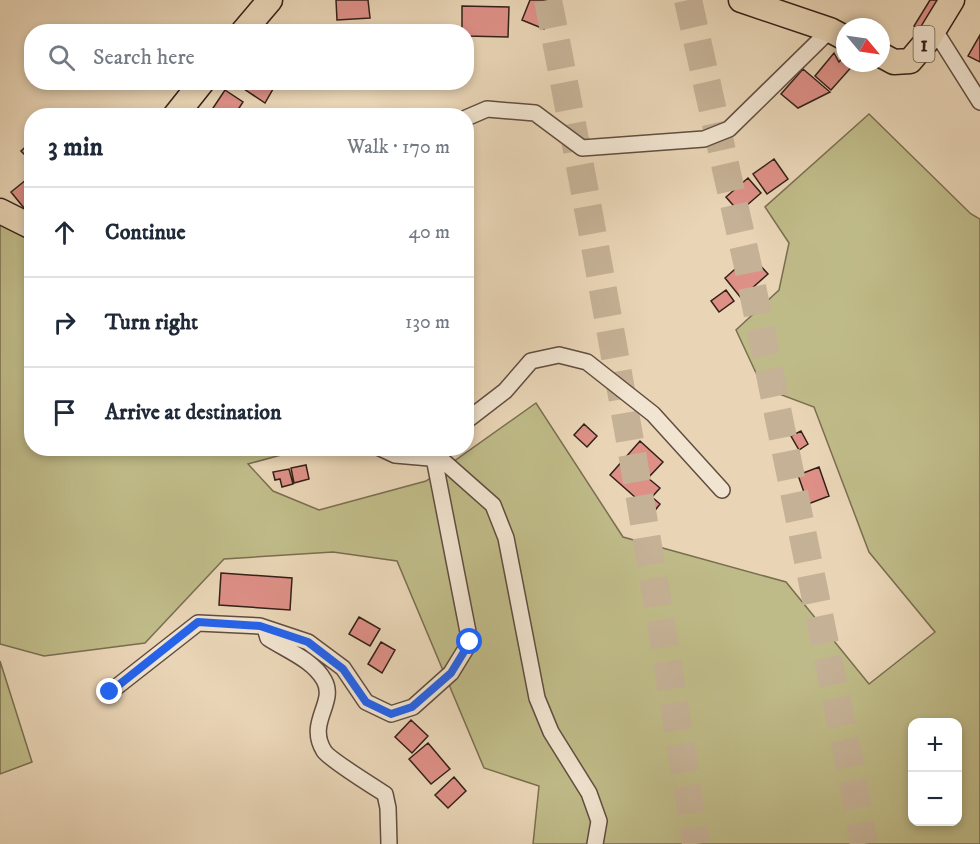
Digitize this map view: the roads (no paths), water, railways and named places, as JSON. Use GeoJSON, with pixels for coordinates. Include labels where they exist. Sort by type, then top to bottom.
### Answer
{"type":"FeatureCollection","features":[{"type":"Feature","properties":{"kind":"main road"},"geometry":{"type":"LineString","coordinates":[[250,24],[270,0]]}},
{"type":"Feature","properties":{"kind":"main road"},"geometry":{"type":"LineString","coordinates":[[741,0],[836,33]]}},
{"type":"Feature","properties":{"kind":"main road","name":"1"},"geometry":{"type":"LineString","coordinates":[[890,60],[894,62],[910,61],[952,0]]}},
{"type":"Feature","properties":{"kind":"main road"},"geometry":{"type":"LineString","coordinates":[[181,108],[196,90]]}},
{"type":"Feature","properties":{"kind":"main road"},"geometry":{"type":"LineString","coordinates":[[0,211],[24,223]]}},
{"type":"Feature","properties":{"kind":"street"},"geometry":{"type":"LineString","coordinates":[[934,29],[980,102]]}},
{"type":"Feature","properties":{"kind":"street"},"geometry":{"type":"LineString","coordinates":[[474,115],[487,109],[535,114],[582,148],[704,139],[729,129],[836,36]]}},
{"type":"Feature","properties":{"kind":"street"},"geometry":{"type":"LineString","coordinates":[[474,415],[505,392],[531,361],[559,355],[587,362],[653,414],[722,490]]}},
{"type":"Feature","properties":{"kind":"street"},"geometry":{"type":"LineString","coordinates":[[110,692],[198,622],[265,628],[308,642],[343,669],[366,702],[391,714],[412,707],[451,673],[470,642],[438,456]]}},
{"type":"Feature","properties":{"kind":"street"},"geometry":{"type":"LineString","coordinates":[[439,456],[493,505],[506,538],[537,698],[551,732],[589,793],[599,821],[596,844]]}},
{"type":"Feature","properties":{"kind":"street"},"geometry":{"type":"LineString","coordinates":[[265,628],[268,638],[310,664],[324,680],[328,695],[316,731],[325,753],[385,794],[388,808],[389,844]]}},
{"type":"Feature","properties":{"kind":"tunnel"},"geometry":{"type":"LineString","coordinates":[[548,0],[626,421],[696,844]]}},
{"type":"Feature","properties":{"kind":"tunnel"},"geometry":{"type":"LineString","coordinates":[[688,0],[747,262],[864,844]]}}]}
